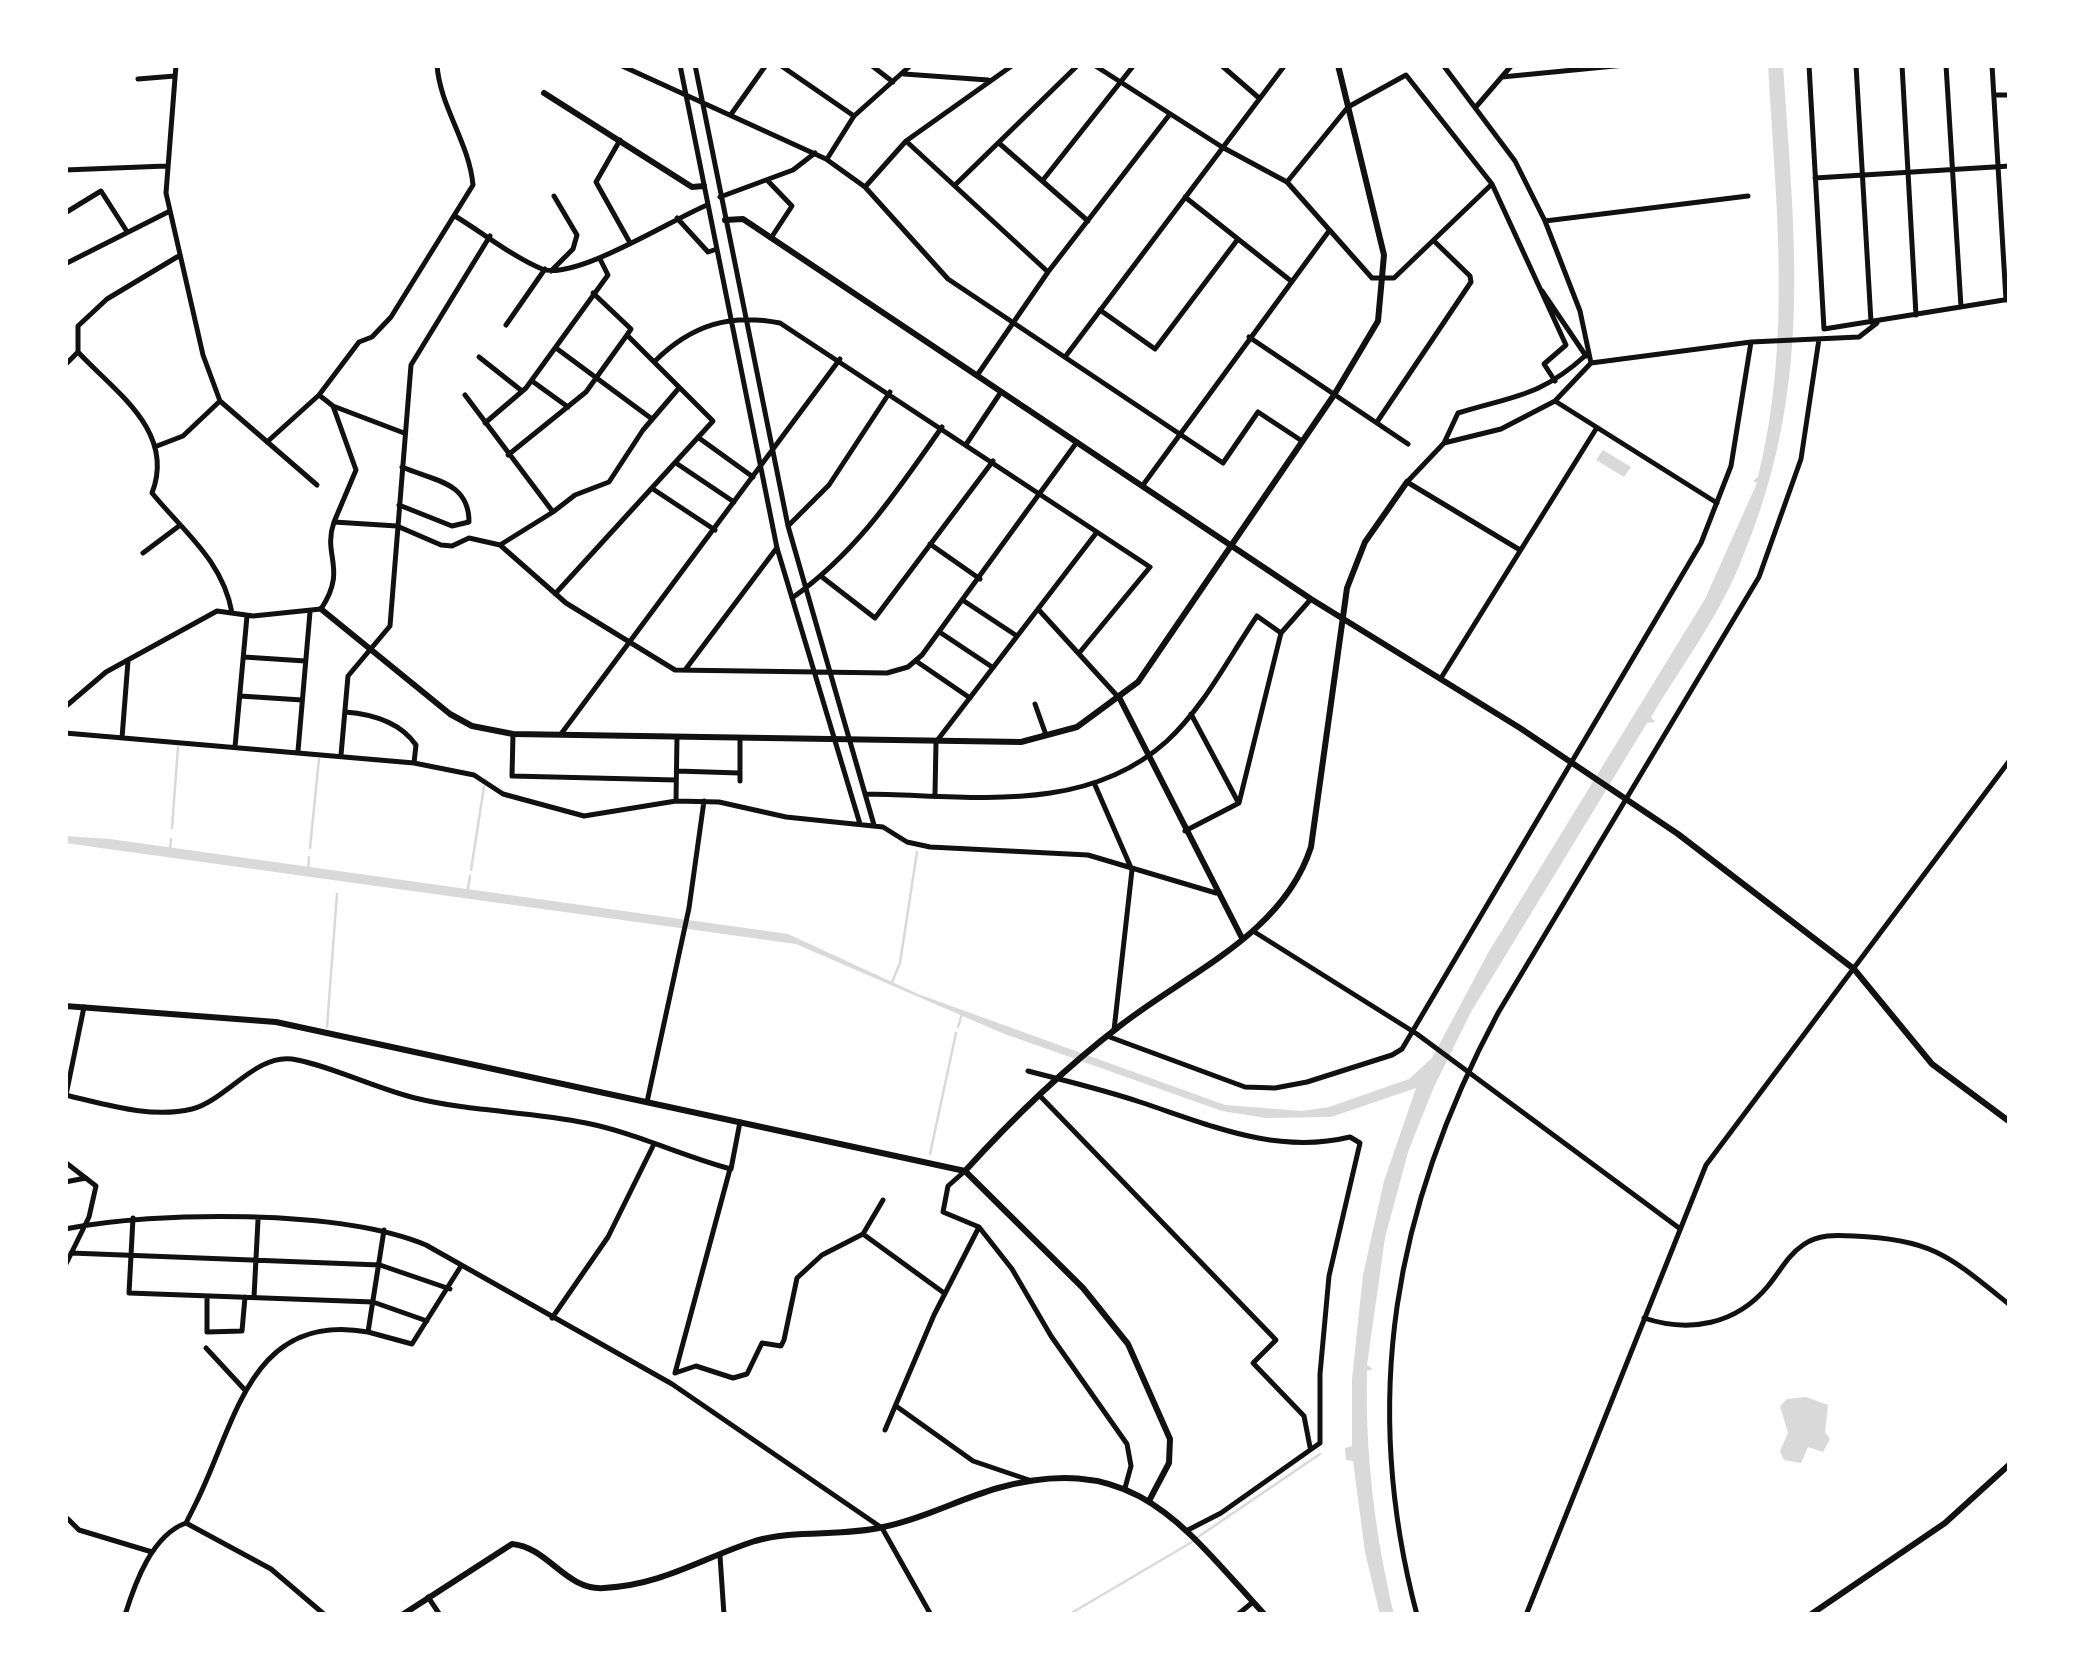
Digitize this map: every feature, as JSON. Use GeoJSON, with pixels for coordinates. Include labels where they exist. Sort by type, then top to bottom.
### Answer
{"type":"FeatureCollection","features":[{"type":"Feature","properties":{"kind":"street"},"geometry":{"type":"LineString","coordinates":[[176,65],[166,166],[168,212],[177,257],[220,401],[316,485]]}},
{"type":"Feature","properties":{"kind":"street"},"geometry":{"type":"LineString","coordinates":[[267,442],[319,394],[359,342],[372,337],[392,317],[472,184],[472,174],[438,88],[437,65]]}},
{"type":"Feature","properties":{"kind":"street"},"geometry":{"type":"LineString","coordinates":[[680,65],[777,548],[860,824]]}},
{"type":"Feature","properties":{"kind":"street"},"geometry":{"type":"LineString","coordinates":[[695,65],[788,526],[874,826]]}},
{"type":"Feature","properties":{"kind":"street"},"geometry":{"type":"LineString","coordinates":[[732,113],[766,65]]}},
{"type":"Feature","properties":{"kind":"street"},"geometry":{"type":"LineString","coordinates":[[780,65],[854,116]]}},
{"type":"Feature","properties":{"kind":"street"},"geometry":{"type":"LineString","coordinates":[[871,65],[893,82]]}},
{"type":"Feature","properties":{"kind":"street"},"geometry":{"type":"LineString","coordinates":[[826,159],[854,116],[911,65]]}},
{"type":"Feature","properties":{"kind":"street"},"geometry":{"type":"LineString","coordinates":[[865,187],[906,141],[1013,65]]}},
{"type":"Feature","properties":{"kind":"street"},"geometry":{"type":"LineString","coordinates":[[955,185],[1078,65]]}},
{"type":"Feature","properties":{"kind":"street"},"geometry":{"type":"LineString","coordinates":[[1094,65],[1222,147],[1286,182],[1372,278],[1394,278],[1492,184]]}},
{"type":"Feature","properties":{"kind":"street"},"geometry":{"type":"LineString","coordinates":[[1043,180],[1134,65]]}},
{"type":"Feature","properties":{"kind":"street"},"geometry":{"type":"LineString","coordinates":[[1221,65],[1259,98]]}},
{"type":"Feature","properties":{"kind":"street"},"geometry":{"type":"LineString","coordinates":[[1065,357],[1285,65]]}},
{"type":"Feature","properties":{"kind":"street"},"geometry":{"type":"LineString","coordinates":[[321,609],[450,714],[472,726],[514,734],[1021,742],[1077,727],[1120,699],[1170,639],[1334,395],[1378,321],[1384,254],[1338,65]]}},
{"type":"Feature","properties":{"kind":"street"},"geometry":{"type":"LineString","coordinates":[[1444,65],[1515,160],[1546,221],[1580,311],[1588,359],[1555,402],[1501,430],[1444,443]]}},
{"type":"Feature","properties":{"kind":"street"},"geometry":{"type":"LineString","coordinates":[[1475,108],[1512,65]]}},
{"type":"Feature","properties":{"kind":"street"},"geometry":{"type":"LineString","coordinates":[[1502,77],[1626,65]]}},
{"type":"Feature","properties":{"kind":"street"},"geometry":{"type":"LineString","coordinates":[[1809,65],[1824,329],[2008,299],[1992,65]]}},
{"type":"Feature","properties":{"kind":"street"},"geometry":{"type":"LineString","coordinates":[[1126,1488],[1131,1466],[1126,1444],[979,1226],[942,1212],[948,1186],[1110,1033],[1252,932],[1288,898],[1311,847],[1342,618],[1364,542],[1406,482],[1444,443],[1458,413],[1511,402],[1556,381],[1588,359],[1753,342],[1866,336],[1875,321],[1856,65]]}},
{"type":"Feature","properties":{"kind":"street"},"geometry":{"type":"LineString","coordinates":[[1902,65],[1916,315]]}},
{"type":"Feature","properties":{"kind":"street"},"geometry":{"type":"LineString","coordinates":[[1946,65],[1960,308]]}},
{"type":"Feature","properties":{"kind":"street"},"geometry":{"type":"LineString","coordinates":[[623,66],[826,159],[865,187],[934,268],[1223,462],[1258,412],[1302,441]]}},
{"type":"Feature","properties":{"kind":"street"},"geometry":{"type":"LineString","coordinates":[[902,74],[991,80]]}},
{"type":"Feature","properties":{"kind":"street"},"geometry":{"type":"LineString","coordinates":[[1286,182],[1348,107],[1406,75],[1492,184],[1566,344],[1544,364],[1556,381]]}},
{"type":"Feature","properties":{"kind":"street"},"geometry":{"type":"LineString","coordinates":[[138,79],[176,76]]}},
{"type":"Feature","properties":{"kind":"street"},"geometry":{"type":"LineString","coordinates":[[544,93],[692,186],[704,186]]}},
{"type":"Feature","properties":{"kind":"street"},"geometry":{"type":"LineString","coordinates":[[1994,96],[2010,95]]}},
{"type":"Feature","properties":{"kind":"street"},"geometry":{"type":"LineString","coordinates":[[978,374],[1048,272],[1170,114]]}},
{"type":"Feature","properties":{"kind":"street"},"geometry":{"type":"LineString","coordinates":[[620,140],[596,182],[629,241]]}},
{"type":"Feature","properties":{"kind":"street"},"geometry":{"type":"LineString","coordinates":[[906,141],[1048,272]]}},
{"type":"Feature","properties":{"kind":"street"},"geometry":{"type":"LineString","coordinates":[[1000,143],[1088,221]]}},
{"type":"Feature","properties":{"kind":"street"},"geometry":{"type":"LineString","coordinates":[[720,198],[794,170],[815,153]]}},
{"type":"Feature","properties":{"kind":"street"},"geometry":{"type":"LineString","coordinates":[[65,170],[166,166]]}},
{"type":"Feature","properties":{"kind":"street"},"geometry":{"type":"LineString","coordinates":[[1814,178],[2010,166]]}},
{"type":"Feature","properties":{"kind":"street"},"geometry":{"type":"LineString","coordinates":[[767,180],[792,206],[771,238]]}},
{"type":"Feature","properties":{"kind":"street"},"geometry":{"type":"LineString","coordinates":[[65,214],[101,192],[126,230]]}},
{"type":"Feature","properties":{"kind":"street"},"geometry":{"type":"LineString","coordinates":[[506,325],[548,270],[573,249],[578,235],[554,196]]}},
{"type":"Feature","properties":{"kind":"street"},"geometry":{"type":"LineString","coordinates":[[1546,221],[1748,196]]}},
{"type":"Feature","properties":{"kind":"street"},"geometry":{"type":"LineString","coordinates":[[1185,198],[1291,280]]}},
{"type":"Feature","properties":{"kind":"street"},"geometry":{"type":"LineString","coordinates":[[455,216],[548,270],[568,271],[708,204]]}},
{"type":"Feature","properties":{"kind":"street"},"geometry":{"type":"LineString","coordinates":[[65,264],[168,212]]}},
{"type":"Feature","properties":{"kind":"street"},"geometry":{"type":"LineString","coordinates":[[677,218],[708,252],[717,249]]}},
{"type":"Feature","properties":{"kind":"street"},"geometry":{"type":"LineString","coordinates":[[725,220],[743,219],[1311,599],[1442,678],[1624,798],[1854,970],[1932,1064],[2010,1122]]}},
{"type":"Feature","properties":{"kind":"street"},"geometry":{"type":"LineString","coordinates":[[1143,485],[1329,230]]}},
{"type":"Feature","properties":{"kind":"street"},"geometry":{"type":"LineString","coordinates":[[341,755],[348,676],[390,626],[410,365],[490,236]]}},
{"type":"Feature","properties":{"kind":"street"},"geometry":{"type":"LineString","coordinates":[[1100,310],[1155,348],[1238,239]]}},
{"type":"Feature","properties":{"kind":"street"},"geometry":{"type":"LineString","coordinates":[[1376,422],[1470,282],[1470,276],[1434,241]]}},
{"type":"Feature","properties":{"kind":"street"},"geometry":{"type":"LineString","coordinates":[[65,365],[75,354],[78,326],[93,310],[177,257]]}},
{"type":"Feature","properties":{"kind":"street"},"geometry":{"type":"LineString","coordinates":[[485,423],[532,381],[556,348],[608,271],[600,258]]}},
{"type":"Feature","properties":{"kind":"street"},"geometry":{"type":"LineString","coordinates":[[1536,284],[1556,306],[1588,359]]}},
{"type":"Feature","properties":{"kind":"street"},"geometry":{"type":"LineString","coordinates":[[508,455],[568,407],[598,376],[631,329],[593,293]]}},
{"type":"Feature","properties":{"kind":"street"},"geometry":{"type":"LineString","coordinates":[[654,362],[708,323],[731,319],[780,323],[1150,567],[1080,652]]}},
{"type":"Feature","properties":{"kind":"street"},"geometry":{"type":"LineString","coordinates":[[554,594],[713,422],[627,335]]}},
{"type":"Feature","properties":{"kind":"street"},"geometry":{"type":"LineString","coordinates":[[1249,336],[1408,444]]}},
{"type":"Feature","properties":{"kind":"street"},"geometry":{"type":"LineString","coordinates":[[1416,1615],[1391,1466],[1391,1350],[1414,1212],[1468,1070],[1624,798],[1738,617],[1776,539],[1801,459],[1815,339]]}},
{"type":"Feature","properties":{"kind":"street"},"geometry":{"type":"LineString","coordinates":[[1110,1033],[1218,1079],[1274,1088],[1392,1056],[1415,1032],[1494,889],[1576,765],[1684,576],[1717,503],[1736,444],[1753,342]]}},
{"type":"Feature","properties":{"kind":"street"},"geometry":{"type":"LineString","coordinates":[[556,348],[652,419]]}},
{"type":"Feature","properties":{"kind":"street"},"geometry":{"type":"LineString","coordinates":[[65,349],[138,414],[157,446],[159,468],[152,492],[215,564],[228,588],[232,613]]}},
{"type":"Feature","properties":{"kind":"street"},"geometry":{"type":"LineString","coordinates":[[478,357],[522,391]]}},
{"type":"Feature","properties":{"kind":"street"},"geometry":{"type":"LineString","coordinates":[[560,734],[632,644],[840,360]]}},
{"type":"Feature","properties":{"kind":"street"},"geometry":{"type":"LineString","coordinates":[[532,381],[568,407]]}},
{"type":"Feature","properties":{"kind":"street"},"geometry":{"type":"LineString","coordinates":[[500,545],[575,496],[609,482],[652,419],[679,388]]}},
{"type":"Feature","properties":{"kind":"street"},"geometry":{"type":"LineString","coordinates":[[967,443],[1002,390]]}},
{"type":"Feature","properties":{"kind":"street"},"geometry":{"type":"LineString","coordinates":[[788,526],[829,485],[890,392]]}},
{"type":"Feature","properties":{"kind":"street"},"geometry":{"type":"LineString","coordinates":[[319,394],[332,406],[404,433]]}},
{"type":"Feature","properties":{"kind":"street"},"geometry":{"type":"LineString","coordinates":[[465,395],[553,512]]}},
{"type":"Feature","properties":{"kind":"street"},"geometry":{"type":"LineString","coordinates":[[157,446],[183,436],[220,401]]}},
{"type":"Feature","properties":{"kind":"street"},"geometry":{"type":"LineString","coordinates":[[1555,402],[1717,503]]}},
{"type":"Feature","properties":{"kind":"street"},"geometry":{"type":"LineString","coordinates":[[65,706],[128,660],[217,611],[247,616],[321,609],[335,586],[330,538],[334,522],[356,470],[332,406]]}},
{"type":"Feature","properties":{"kind":"street"},"geometry":{"type":"LineString","coordinates":[[792,598],[822,577],[868,532],[942,427]]}},
{"type":"Feature","properties":{"kind":"street"},"geometry":{"type":"LineString","coordinates":[[1442,678],[1596,428]]}},
{"type":"Feature","properties":{"kind":"street"},"geometry":{"type":"LineString","coordinates":[[698,438],[754,477]]}},
{"type":"Feature","properties":{"kind":"street"},"geometry":{"type":"LineString","coordinates":[[334,522],[397,526],[441,545],[452,546],[469,538],[500,545],[554,594],[675,670],[888,673],[916,661],[941,632],[1078,441]]}},
{"type":"Feature","properties":{"kind":"street"},"geometry":{"type":"LineString","coordinates":[[822,577],[875,618],[993,460]]}},
{"type":"Feature","properties":{"kind":"street"},"geometry":{"type":"LineString","coordinates":[[676,464],[734,502]]}},
{"type":"Feature","properties":{"kind":"street"},"geometry":{"type":"LineString","coordinates":[[399,506],[452,526],[469,522],[469,500],[462,492],[402,467]]}},
{"type":"Feature","properties":{"kind":"street"},"geometry":{"type":"LineString","coordinates":[[1406,482],[1520,550]]}},
{"type":"Feature","properties":{"kind":"street"},"geometry":{"type":"LineString","coordinates":[[653,489],[715,530]]}},
{"type":"Feature","properties":{"kind":"street"},"geometry":{"type":"LineString","coordinates":[[143,554],[179,526]]}},
{"type":"Feature","properties":{"kind":"street"},"geometry":{"type":"LineString","coordinates":[[935,795],[936,742],[1098,532]]}},
{"type":"Feature","properties":{"kind":"street"},"geometry":{"type":"LineString","coordinates":[[930,544],[980,579]]}},
{"type":"Feature","properties":{"kind":"street"},"geometry":{"type":"LineString","coordinates":[[685,670],[777,548]]}},
{"type":"Feature","properties":{"kind":"street"},"geometry":{"type":"LineString","coordinates":[[1186,831],[1239,802],[1281,633],[1311,599]]}},
{"type":"Feature","properties":{"kind":"street"},"geometry":{"type":"LineString","coordinates":[[964,601],[1017,636]]}},
{"type":"Feature","properties":{"kind":"street"},"geometry":{"type":"LineString","coordinates":[[1038,609],[1120,699],[1242,938]]}},
{"type":"Feature","properties":{"kind":"street"},"geometry":{"type":"LineString","coordinates":[[298,751],[310,612]]}},
{"type":"Feature","properties":{"kind":"street"},"geometry":{"type":"LineString","coordinates":[[234,746],[247,616]]}},
{"type":"Feature","properties":{"kind":"street"},"geometry":{"type":"LineString","coordinates":[[866,794],[1030,797],[1094,785],[1147,756],[1191,714],[1257,616],[1281,633]]}},
{"type":"Feature","properties":{"kind":"street"},"geometry":{"type":"LineString","coordinates":[[941,632],[992,668]]}},
{"type":"Feature","properties":{"kind":"street"},"geometry":{"type":"LineString","coordinates":[[244,657],[305,661]]}},
{"type":"Feature","properties":{"kind":"street"},"geometry":{"type":"LineString","coordinates":[[122,738],[128,660]]}},
{"type":"Feature","properties":{"kind":"street"},"geometry":{"type":"LineString","coordinates":[[916,661],[970,698]]}},
{"type":"Feature","properties":{"kind":"street"},"geometry":{"type":"LineString","coordinates":[[240,696],[302,700]]}},
{"type":"Feature","properties":{"kind":"street"},"geometry":{"type":"LineString","coordinates":[[1035,704],[1047,738]]}},
{"type":"Feature","properties":{"kind":"street"},"geometry":{"type":"LineString","coordinates":[[345,712],[372,714],[411,738],[416,746],[414,763]]}},
{"type":"Feature","properties":{"kind":"street"},"geometry":{"type":"LineString","coordinates":[[1191,714],[1239,802]]}},
{"type":"Feature","properties":{"kind":"street"},"geometry":{"type":"LineString","coordinates":[[65,733],[414,763],[474,775],[503,794],[584,816],[676,800],[704,801],[874,826],[930,847],[988,854],[1051,850],[1088,855],[1216,893]]}},
{"type":"Feature","properties":{"kind":"street"},"geometry":{"type":"LineString","coordinates":[[514,734],[512,776],[676,780]]}},
{"type":"Feature","properties":{"kind":"street"},"geometry":{"type":"LineString","coordinates":[[676,800],[677,737]]}},
{"type":"Feature","properties":{"kind":"street"},"geometry":{"type":"LineString","coordinates":[[676,772],[740,777],[740,738]]}},
{"type":"Feature","properties":{"kind":"street"},"geometry":{"type":"LineString","coordinates":[[1526,1615],[1679,1228],[1714,1152],[2010,760]]}},
{"type":"Feature","properties":{"kind":"street"},"geometry":{"type":"LineString","coordinates":[[1094,785],[1132,870],[1110,1033]]}},
{"type":"Feature","properties":{"kind":"street"},"geometry":{"type":"LineString","coordinates":[[647,1102],[682,943],[704,801]]}},
{"type":"Feature","properties":{"kind":"street"},"geometry":{"type":"LineString","coordinates":[[1252,932],[1415,1032],[1679,1228]]}},
{"type":"Feature","properties":{"kind":"street"},"geometry":{"type":"LineString","coordinates":[[65,1006],[276,1022],[965,1171],[1083,1288],[1128,1344],[1170,1438],[1169,1463],[1150,1499]]}},
{"type":"Feature","properties":{"kind":"street"},"geometry":{"type":"LineString","coordinates":[[84,1007],[66,1095],[132,1110],[185,1110],[222,1096],[264,1065],[290,1058],[379,1089],[468,1110],[524,1112],[586,1122],[730,1169]]}},
{"type":"Feature","properties":{"kind":"street"},"geometry":{"type":"LineString","coordinates":[[1028,1071],[1226,1132],[1311,1144],[1350,1137],[1360,1144],[1329,1276],[1320,1374],[1320,1443],[1221,1513],[1186,1532]]}},
{"type":"Feature","properties":{"kind":"street"},"geometry":{"type":"LineString","coordinates":[[1040,1096],[1276,1340],[1253,1363],[1304,1416],[1310,1447]]}},
{"type":"Feature","properties":{"kind":"street"},"geometry":{"type":"LineString","coordinates":[[672,1384],[740,1122]]}},
{"type":"Feature","properties":{"kind":"street"},"geometry":{"type":"LineString","coordinates":[[551,1320],[608,1237],[654,1144]]}},
{"type":"Feature","properties":{"kind":"street"},"geometry":{"type":"LineString","coordinates":[[65,1162],[96,1186],[84,1226],[65,1266]]}},
{"type":"Feature","properties":{"kind":"street"},"geometry":{"type":"LineString","coordinates":[[65,1182],[86,1178]]}},
{"type":"Feature","properties":{"kind":"street"},"geometry":{"type":"LineString","coordinates":[[675,1373],[696,1366],[733,1378],[747,1374],[762,1343],[781,1346],[797,1278],[822,1256],[862,1234],[883,1200]]}},
{"type":"Feature","properties":{"kind":"street"},"geometry":{"type":"LineString","coordinates":[[133,1218],[129,1293],[373,1302],[427,1322]]}},
{"type":"Feature","properties":{"kind":"street"},"geometry":{"type":"LineString","coordinates":[[65,1229],[133,1218],[258,1220],[384,1230],[426,1245],[551,1320],[672,1384],[882,1528],[931,1615]]}},
{"type":"Feature","properties":{"kind":"street"},"geometry":{"type":"LineString","coordinates":[[254,1297],[258,1220]]}},
{"type":"Feature","properties":{"kind":"street"},"geometry":{"type":"LineString","coordinates":[[886,1430],[944,1293],[979,1226]]}},
{"type":"Feature","properties":{"kind":"street"},"geometry":{"type":"LineString","coordinates":[[368,1332],[384,1230]]}},
{"type":"Feature","properties":{"kind":"street"},"geometry":{"type":"LineString","coordinates":[[862,1234],[944,1293]]}},
{"type":"Feature","properties":{"kind":"street"},"geometry":{"type":"LineString","coordinates":[[1644,1318],[1679,1326],[1727,1318],[1758,1297],[1797,1249],[1829,1235],[1920,1242],[1945,1254],[2010,1305]]}},
{"type":"Feature","properties":{"kind":"street"},"geometry":{"type":"LineString","coordinates":[[71,1253],[380,1265],[450,1289]]}},
{"type":"Feature","properties":{"kind":"street"},"geometry":{"type":"LineString","coordinates":[[186,1523],[220,1453],[244,1389],[257,1369],[305,1334],[334,1328],[412,1344],[462,1266]]}},
{"type":"Feature","properties":{"kind":"street"},"geometry":{"type":"LineString","coordinates":[[207,1296],[207,1332],[242,1331],[246,1297]]}},
{"type":"Feature","properties":{"kind":"street"},"geometry":{"type":"LineString","coordinates":[[206,1348],[244,1389]]}},
{"type":"Feature","properties":{"kind":"street"},"geometry":{"type":"LineString","coordinates":[[896,1406],[972,1461],[1034,1482]]}},
{"type":"Feature","properties":{"kind":"street"},"geometry":{"type":"LineString","coordinates":[[1815,1614],[1946,1523],[2010,1464]]}},
{"type":"Feature","properties":{"kind":"street"},"geometry":{"type":"LineString","coordinates":[[402,1615],[512,1544],[526,1545],[588,1588],[666,1578],[770,1538],[882,1528],[991,1490],[1034,1482],[1081,1481],[1126,1488],[1150,1499],[1265,1615]]}},
{"type":"Feature","properties":{"kind":"street"},"geometry":{"type":"LineString","coordinates":[[68,1518],[78,1530],[152,1552]]}},
{"type":"Feature","properties":{"kind":"street"},"geometry":{"type":"LineString","coordinates":[[124,1615],[152,1552],[176,1526],[186,1523],[271,1569],[324,1615]]}},
{"type":"Feature","properties":{"kind":"street"},"geometry":{"type":"LineString","coordinates":[[720,1556],[724,1615]]}},
{"type":"Feature","properties":{"kind":"street"},"geometry":{"type":"LineString","coordinates":[[428,1597],[440,1615]]}},
{"type":"Feature","properties":{"kind":"street"},"geometry":{"type":"LineString","coordinates":[[1236,1615],[1252,1602]]}},
{"type":"Feature","properties":{"kind":"shaded area"},"geometry":{"type":"Polygon","coordinates":[[[1768,65],[1783,65],[1794,258],[1789,379],[1779,440],[1763,502],[1720,605],[1651,717],[1655,722],[1647,723],[1471,1012],[1433,1089],[1408,1152],[1385,1238],[1367,1365],[1373,1369],[1367,1371],[1367,1402],[1373,1494],[1394,1615],[1380,1615],[1365,1552],[1353,1461],[1346,1460],[1345,1448],[1352,1446],[1352,1379],[1363,1275],[1384,1181],[1416,1088],[1331,1117],[1266,1118],[1222,1111],[1002,1033],[796,944],[65,843],[65,836],[110,839],[788,934],[918,994],[1225,1105],[1302,1111],[1329,1107],[1409,1079],[1432,1058],[1488,953],[1705,599],[1757,483],[1753,481],[1758,477],[1769,426],[1778,323],[1768,65]]]}},
{"type":"Feature","properties":{"kind":"shaded area"},"geometry":{"type":"Polygon","coordinates":[[[1603,450],[1631,467],[1624,477],[1596,460],[1603,450]]]}},
{"type":"Feature","properties":{"kind":"shaded area"},"geometry":{"type":"Polygon","coordinates":[[[1806,1397],[1828,1405],[1825,1432],[1830,1439],[1823,1452],[1808,1447],[1801,1463],[1784,1460],[1780,1451],[1788,1433],[1780,1406],[1787,1399],[1806,1397]]]}},
{"type":"Feature","properties":{"kind":"waterway"},"geometry":{"type":"LineString","coordinates":[[172,828],[178,747]]}},
{"type":"Feature","properties":{"kind":"waterway"},"geometry":{"type":"LineString","coordinates":[[310,848],[319,759]]}},
{"type":"Feature","properties":{"kind":"waterway"},"geometry":{"type":"LineString","coordinates":[[471,870],[484,787]]}},
{"type":"Feature","properties":{"kind":"waterway"},"geometry":{"type":"LineString","coordinates":[[170,852],[171,839]]}},
{"type":"Feature","properties":{"kind":"waterway"},"geometry":{"type":"LineString","coordinates":[[892,982],[900,963],[917,852]]}},
{"type":"Feature","properties":{"kind":"waterway"},"geometry":{"type":"LineString","coordinates":[[308,870],[309,857]]}},
{"type":"Feature","properties":{"kind":"waterway"},"geometry":{"type":"LineString","coordinates":[[467,894],[470,876]]}},
{"type":"Feature","properties":{"kind":"waterway"},"geometry":{"type":"LineString","coordinates":[[327,1027],[337,894]]}},
{"type":"Feature","properties":{"kind":"waterway"},"geometry":{"type":"LineString","coordinates":[[958,1027],[962,1014]]}},
{"type":"Feature","properties":{"kind":"waterway"},"geometry":{"type":"LineString","coordinates":[[930,1154],[956,1033]]}},
{"type":"Feature","properties":{"kind":"waterway"},"geometry":{"type":"LineString","coordinates":[[1198,1537],[1320,1454]]}},
{"type":"Feature","properties":{"kind":"waterway"},"geometry":{"type":"LineString","coordinates":[[1068,1615],[1192,1542]]}}]}
